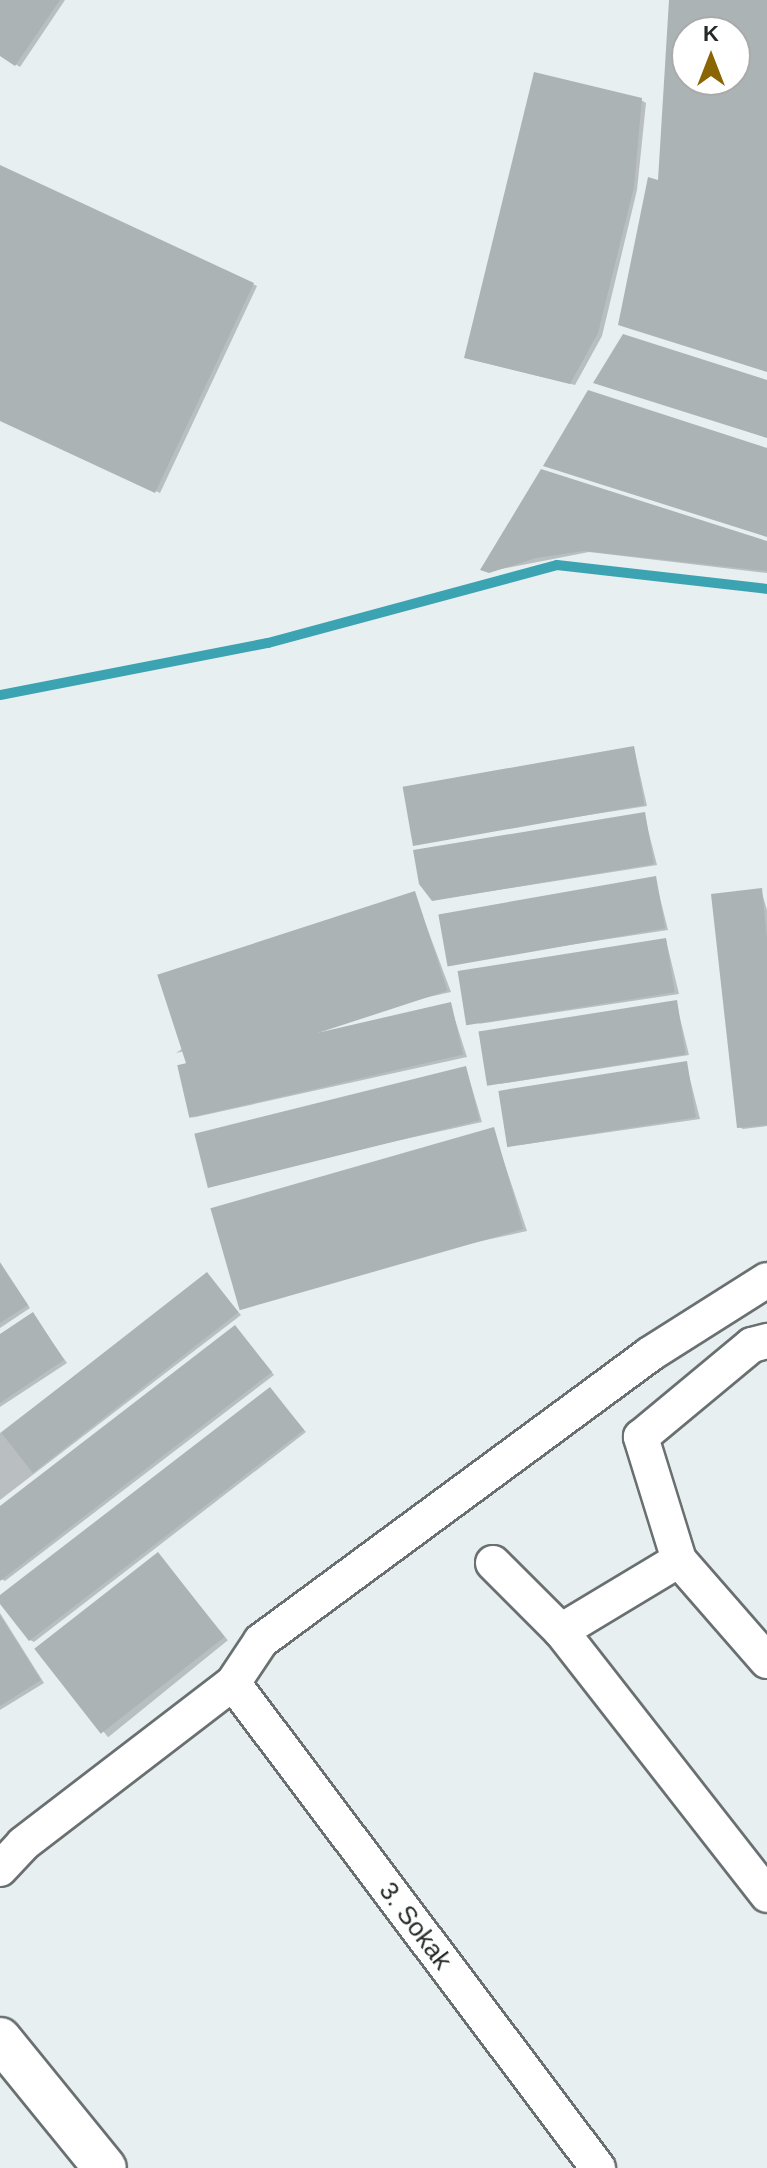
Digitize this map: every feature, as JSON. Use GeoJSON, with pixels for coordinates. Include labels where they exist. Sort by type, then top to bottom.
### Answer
{"type":"FeatureCollection","features":[{"type":"Feature","properties":{"kind":"street"},"geometry":{"type":"LineString","coordinates":[[0,1869],[23,1844],[233,1683],[261,1641],[650,1354],[767,1280]]}},
{"type":"Feature","properties":{"kind":"street"},"geometry":{"type":"LineString","coordinates":[[767,1341],[752,1345],[641,1437],[679,1560],[767,1661]]}},
{"type":"Feature","properties":{"kind":"street"},"geometry":{"type":"LineString","coordinates":[[561,1631],[679,1560]]}},
{"type":"Feature","properties":{"kind":"street"},"geometry":{"type":"LineString","coordinates":[[493,1563],[561,1631],[767,1895]]}},
{"type":"Feature","properties":{"kind":"street","name":"3. Sokak"},"geometry":{"type":"LineString","coordinates":[[233,1683],[598,2168]]}},
{"type":"Feature","properties":{"kind":"street"},"geometry":{"type":"LineString","coordinates":[[0,2039],[105,2168]]}},
{"type":"Feature","properties":{"kind":"building"},"geometry":{"type":"Polygon","coordinates":[[[0,0],[60,0],[15,66],[0,56],[0,0]]]}},
{"type":"Feature","properties":{"kind":"building"},"geometry":{"type":"Polygon","coordinates":[[[669,0],[767,0],[767,372],[618,325],[648,177],[658,180],[669,0]]]}},
{"type":"Feature","properties":{"kind":"building"},"geometry":{"type":"Polygon","coordinates":[[[534,72],[642,98],[634,187],[598,333],[570,384],[464,358],[534,72]]]}},
{"type":"Feature","properties":{"kind":"building"},"geometry":{"type":"Polygon","coordinates":[[[0,165],[254,283],[155,493],[0,421],[0,165]]]}},
{"type":"Feature","properties":{"kind":"building"},"geometry":{"type":"Polygon","coordinates":[[[623,334],[767,380],[767,438],[593,383],[623,334]]]}},
{"type":"Feature","properties":{"kind":"building"},"geometry":{"type":"Polygon","coordinates":[[[588,390],[767,448],[767,537],[543,466],[588,390]]]}},
{"type":"Feature","properties":{"kind":"building"},"geometry":{"type":"Polygon","coordinates":[[[541,469],[767,541],[767,571],[584,551],[536,558],[489,573],[480,570],[541,469]]]}},
{"type":"Feature","properties":{"kind":"building"},"geometry":{"type":"Polygon","coordinates":[[[634,746],[644,805],[413,846],[403,787],[634,746]]]}},
{"type":"Feature","properties":{"kind":"building"},"geometry":{"type":"Polygon","coordinates":[[[645,812],[654,864],[432,901],[419,884],[413,850],[645,812]]]}},
{"type":"Feature","properties":{"kind":"building"},"geometry":{"type":"Polygon","coordinates":[[[656,876],[665,928],[448,967],[438,914],[656,876]]]}},
{"type":"Feature","properties":{"kind":"building"},"geometry":{"type":"Polygon","coordinates":[[[762,888],[767,939],[767,1125],[737,1128],[711,894],[762,888]]]}},
{"type":"Feature","properties":{"kind":"building"},"geometry":{"type":"Polygon","coordinates":[[[415,891],[447,991],[190,1075],[157,975],[415,891]]]}},
{"type":"Feature","properties":{"kind":"building"},"geometry":{"type":"Polygon","coordinates":[[[666,938],[675,992],[466,1025],[458,971],[666,938]]]}},
{"type":"Feature","properties":{"kind":"building"},"geometry":{"type":"Polygon","coordinates":[[[677,1000],[686,1054],[487,1086],[478,1031],[677,1000]]]}},
{"type":"Feature","properties":{"kind":"building"},"geometry":{"type":"Polygon","coordinates":[[[451,1002],[463,1055],[189,1118],[177,1065],[451,1002]]]}},
{"type":"Feature","properties":{"kind":"building"},"geometry":{"type":"Polygon","coordinates":[[[687,1061],[696,1117],[507,1147],[498,1091],[687,1061]]]}},
{"type":"Feature","properties":{"kind":"building"},"geometry":{"type":"Polygon","coordinates":[[[466,1066],[480,1120],[208,1188],[194,1134],[466,1066]]]}},
{"type":"Feature","properties":{"kind":"building"},"geometry":{"type":"Polygon","coordinates":[[[494,1127],[523,1229],[240,1310],[210,1208],[494,1127]]]}},
{"type":"Feature","properties":{"kind":"building"},"geometry":{"type":"Polygon","coordinates":[[[0,1263],[28,1305],[0,1323],[0,1263]]]}},
{"type":"Feature","properties":{"kind":"building"},"geometry":{"type":"Polygon","coordinates":[[[207,1272],[238,1312],[33,1473],[1,1433],[207,1272]]]}},
{"type":"Feature","properties":{"kind":"building"},"geometry":{"type":"Polygon","coordinates":[[[33,1312],[64,1360],[0,1403],[0,1334],[33,1312]]]}},
{"type":"Feature","properties":{"kind":"building"},"geometry":{"type":"Polygon","coordinates":[[[235,1325],[272,1372],[0,1581],[0,1506],[235,1325]]]}},
{"type":"Feature","properties":{"kind":"building"},"geometry":{"type":"Polygon","coordinates":[[[270,1387],[304,1430],[29,1641],[0,1604],[0,1595],[270,1387]]]}},
{"type":"Feature","properties":{"kind":"building"},"geometry":{"type":"Polygon","coordinates":[[[158,1552],[224,1637],[101,1734],[34,1649],[158,1552]]]}},
{"type":"Feature","properties":{"kind":"building"},"geometry":{"type":"Polygon","coordinates":[[[0,1615],[41,1680],[0,1706],[0,1615]]]}},
{"type":"Feature","properties":{"kind":"waterway"},"geometry":{"type":"LineString","coordinates":[[0,695],[268,643],[557,565],[767,589]]}}]}
